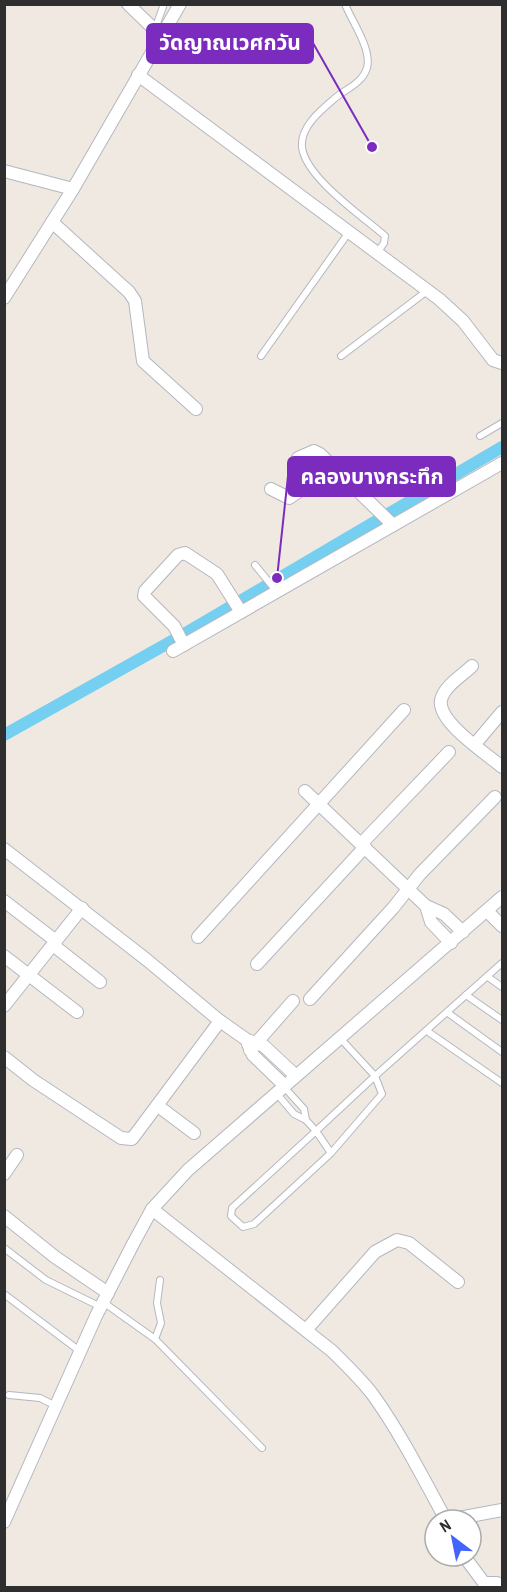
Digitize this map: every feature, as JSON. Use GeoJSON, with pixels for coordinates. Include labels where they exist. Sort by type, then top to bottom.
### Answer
{"type":"FeatureCollection","features":[{"type":"Feature","properties":{"kind":"street"},"geometry":{"type":"LineString","coordinates":[[128,4],[157,33]]}},
{"type":"Feature","properties":{"kind":"street"},"geometry":{"type":"LineString","coordinates":[[4,298],[73,189],[138,75],[157,33],[180,4]]}},
{"type":"Feature","properties":{"kind":"street"},"geometry":{"type":"LineString","coordinates":[[138,75],[428,291],[463,321],[493,360],[502,363]]}},
{"type":"Feature","properties":{"kind":"street"},"geometry":{"type":"LineString","coordinates":[[4,171],[73,189]]}},
{"type":"Feature","properties":{"kind":"street"},"geometry":{"type":"LineString","coordinates":[[52,222],[129,292],[135,301],[143,361],[196,409]]}},
{"type":"Feature","properties":{"kind":"street"},"geometry":{"type":"LineString","coordinates":[[298,458],[314,451],[390,521]]}},
{"type":"Feature","properties":{"kind":"street"},"geometry":{"type":"LineString","coordinates":[[240,611],[217,574],[185,553],[178,555],[144,596],[174,626],[180,646],[240,611],[390,521],[502,463]]}},
{"type":"Feature","properties":{"kind":"street"},"geometry":{"type":"LineString","coordinates":[[271,489],[289,498],[334,467]]}},
{"type":"Feature","properties":{"kind":"street"},"geometry":{"type":"LineString","coordinates":[[472,666],[447,689],[441,700],[446,718],[502,767]]}},
{"type":"Feature","properties":{"kind":"street"},"geometry":{"type":"LineString","coordinates":[[198,937],[404,710]]}},
{"type":"Feature","properties":{"kind":"street"},"geometry":{"type":"LineString","coordinates":[[476,744],[502,712]]}},
{"type":"Feature","properties":{"kind":"street"},"geometry":{"type":"LineString","coordinates":[[257,964],[449,752]]}},
{"type":"Feature","properties":{"kind":"street"},"geometry":{"type":"LineString","coordinates":[[305,791],[426,906],[444,914],[463,932]]}},
{"type":"Feature","properties":{"kind":"street"},"geometry":{"type":"LineString","coordinates":[[310,999],[409,888],[495,797]]}},
{"type":"Feature","properties":{"kind":"street"},"geometry":{"type":"LineString","coordinates":[[4,849],[220,1021],[296,1076]]}},
{"type":"Feature","properties":{"kind":"street"},"geometry":{"type":"LineString","coordinates":[[4,1522],[104,1301],[152,1209],[188,1170],[502,897]]}},
{"type":"Feature","properties":{"kind":"street"},"geometry":{"type":"LineString","coordinates":[[4,901],[100,981]]}},
{"type":"Feature","properties":{"kind":"street"},"geometry":{"type":"LineString","coordinates":[[426,906],[431,922],[451,943]]}},
{"type":"Feature","properties":{"kind":"street"},"geometry":{"type":"LineString","coordinates":[[5,1006],[82,909]]}},
{"type":"Feature","properties":{"kind":"street"},"geometry":{"type":"LineString","coordinates":[[488,911],[502,926]]}},
{"type":"Feature","properties":{"kind":"street"},"geometry":{"type":"LineString","coordinates":[[4,956],[77,1012]]}},
{"type":"Feature","properties":{"kind":"street"},"geometry":{"type":"LineString","coordinates":[[251,1044],[294,1001]]}},
{"type":"Feature","properties":{"kind":"street"},"geometry":{"type":"LineString","coordinates":[[4,1057],[33,1080],[121,1137],[132,1139],[220,1021]]}},
{"type":"Feature","properties":{"kind":"street"},"geometry":{"type":"LineString","coordinates":[[251,1044],[282,1089]]}},
{"type":"Feature","properties":{"kind":"street"},"geometry":{"type":"LineString","coordinates":[[158,1106],[194,1133]]}},
{"type":"Feature","properties":{"kind":"street"},"geometry":{"type":"LineString","coordinates":[[4,1174],[16,1155]]}},
{"type":"Feature","properties":{"kind":"street"},"geometry":{"type":"LineString","coordinates":[[152,1209],[332,1351],[372,1394],[440,1508]]}},
{"type":"Feature","properties":{"kind":"street"},"geometry":{"type":"LineString","coordinates":[[4,1216],[104,1301]]}},
{"type":"Feature","properties":{"kind":"street"},"geometry":{"type":"LineString","coordinates":[[306,1330],[375,1252],[397,1240],[410,1243],[458,1282]]}},
{"type":"Feature","properties":{"kind":"street"},"geometry":{"type":"LineString","coordinates":[[483,1513],[502,1510]]}},
{"type":"Feature","properties":{"kind":"street"},"geometry":{"type":"LineString","coordinates":[[472,1568],[483,1583],[497,1583]]}},
{"type":"Feature","properties":{"kind":"lane"},"geometry":{"type":"LineString","coordinates":[[157,33],[164,4]]}},
{"type":"Feature","properties":{"kind":"lane"},"geometry":{"type":"LineString","coordinates":[[345,4],[365,48],[367,68],[357,83],[321,110],[309,124],[302,145],[306,159],[315,173],[385,236],[384,243],[377,253]]}},
{"type":"Feature","properties":{"kind":"lane"},"geometry":{"type":"LineString","coordinates":[[261,356],[349,232]]}},
{"type":"Feature","properties":{"kind":"lane"},"geometry":{"type":"LineString","coordinates":[[341,356],[428,291]]}},
{"type":"Feature","properties":{"kind":"lane"},"geometry":{"type":"LineString","coordinates":[[480,436],[502,423]]}},
{"type":"Feature","properties":{"kind":"lane"},"geometry":{"type":"LineString","coordinates":[[255,565],[275,590]]}},
{"type":"Feature","properties":{"kind":"lane"},"geometry":{"type":"LineString","coordinates":[[340,1038],[375,1076],[382,1094],[331,1153],[254,1224],[243,1227],[231,1216],[232,1208],[375,1076],[502,963]]}},
{"type":"Feature","properties":{"kind":"lane"},"geometry":{"type":"LineString","coordinates":[[488,976],[502,987]]}},
{"type":"Feature","properties":{"kind":"lane"},"geometry":{"type":"LineString","coordinates":[[466,995],[502,1020]]}},
{"type":"Feature","properties":{"kind":"lane"},"geometry":{"type":"LineString","coordinates":[[448,1013],[502,1052]]}},
{"type":"Feature","properties":{"kind":"lane"},"geometry":{"type":"LineString","coordinates":[[427,1031],[502,1083]]}},
{"type":"Feature","properties":{"kind":"lane"},"geometry":{"type":"LineString","coordinates":[[282,1089],[294,1114],[306,1120],[331,1153]]}},
{"type":"Feature","properties":{"kind":"lane"},"geometry":{"type":"LineString","coordinates":[[4,1248],[46,1280],[104,1301],[155,1339],[261,1448]]}},
{"type":"Feature","properties":{"kind":"lane"},"geometry":{"type":"LineString","coordinates":[[155,1339],[161,1323],[157,1303],[160,1280]]}},
{"type":"Feature","properties":{"kind":"lane"},"geometry":{"type":"LineString","coordinates":[[4,1294],[81,1352]]}},
{"type":"Feature","properties":{"kind":"lane"},"geometry":{"type":"LineString","coordinates":[[9,1395],[40,1398],[56,1406]]}},
{"type":"Feature","properties":{"kind":"waterway"},"geometry":{"type":"LineString","coordinates":[[4,735],[179,637],[502,447]]}},
{"type":"Feature","properties":{"kind":"place","name":"วัดญาณเวศกวัน"},"geometry":{"type":"Point","coordinates":[372,147]}},
{"type":"Feature","properties":{"kind":"place","name":"คลองบางกระทึก"},"geometry":{"type":"Point","coordinates":[277,578]}}]}
